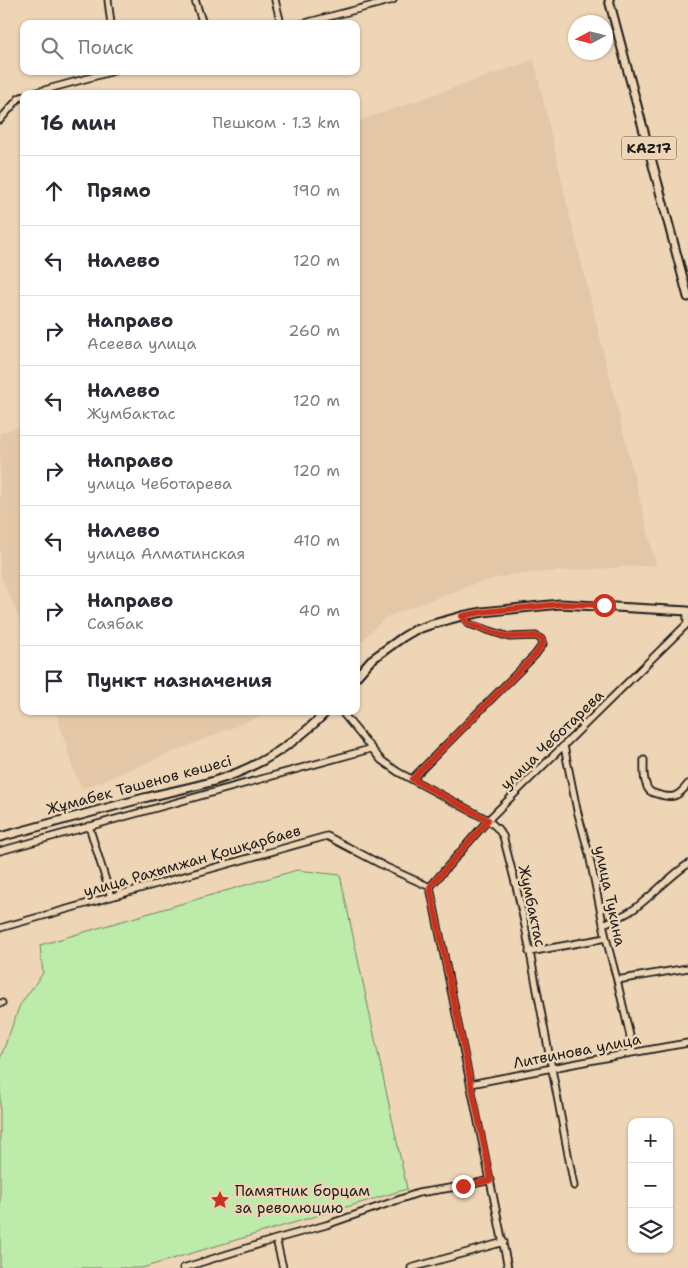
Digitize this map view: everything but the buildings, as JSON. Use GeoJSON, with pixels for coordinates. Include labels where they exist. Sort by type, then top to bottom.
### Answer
{"type":"FeatureCollection","features":[{"type":"Feature","properties":{"kind":"main road","name":"KAZ17"},"geometry":{"type":"LineString","coordinates":[[609,0],[688,296]]}},
{"type":"Feature","properties":{"kind":"main road"},"geometry":{"type":"LineString","coordinates":[[360,672],[371,660],[415,630],[462,616],[483,612],[560,604],[688,611]]}},
{"type":"Feature","properties":{"kind":"main road","name":"Жұмабек Тәшенов көшесі"},"geometry":{"type":"LineString","coordinates":[[0,837],[164,792],[214,781],[236,773],[254,765],[292,741],[323,715]]}},
{"type":"Feature","properties":{"kind":"street"},"geometry":{"type":"LineString","coordinates":[[108,0],[110,20]]}},
{"type":"Feature","properties":{"kind":"street"},"geometry":{"type":"LineString","coordinates":[[195,0],[202,20]]}},
{"type":"Feature","properties":{"kind":"street"},"geometry":{"type":"LineString","coordinates":[[275,0],[280,20]]}},
{"type":"Feature","properties":{"kind":"street"},"geometry":{"type":"LineString","coordinates":[[364,0],[366,7]]}},
{"type":"Feature","properties":{"kind":"street"},"geometry":{"type":"LineString","coordinates":[[316,20],[392,0]]}},
{"type":"Feature","properties":{"kind":"street"},"geometry":{"type":"LineString","coordinates":[[45,90],[99,75]]}},
{"type":"Feature","properties":{"kind":"street"},"geometry":{"type":"LineString","coordinates":[[0,120],[20,98]]}},
{"type":"Feature","properties":{"kind":"street","name":"улица Чеботарева"},"geometry":{"type":"LineString","coordinates":[[430,887],[488,820],[687,624],[688,611]]}},
{"type":"Feature","properties":{"kind":"street"},"geometry":{"type":"LineString","coordinates":[[412,779],[535,655],[543,644],[542,639],[536,636],[508,637],[469,624],[462,616]]}},
{"type":"Feature","properties":{"kind":"street","name":"Жумбактас"},"geometry":{"type":"LineString","coordinates":[[344,715],[381,760],[398,772],[488,820],[498,828],[503,836],[517,890],[574,1186]]}},
{"type":"Feature","properties":{"kind":"street","name":"улица Тукина"},"geometry":{"type":"LineString","coordinates":[[564,746],[606,938],[630,1036],[631,1052]]}},
{"type":"Feature","properties":{"kind":"street"},"geometry":{"type":"LineString","coordinates":[[0,851],[370,748]]}},
{"type":"Feature","properties":{"kind":"street"},"geometry":{"type":"LineString","coordinates":[[644,760],[646,786],[652,792],[668,798],[682,792],[688,784]]}},
{"type":"Feature","properties":{"kind":"street"},"geometry":{"type":"LineString","coordinates":[[73,817],[77,830]]}},
{"type":"Feature","properties":{"kind":"street"},"geometry":{"type":"LineString","coordinates":[[89,826],[111,897]]}},
{"type":"Feature","properties":{"kind":"street","name":"улица Рахымжан Қошқарбаев"},"geometry":{"type":"LineString","coordinates":[[0,928],[327,836],[386,867],[430,887]]}},
{"type":"Feature","properties":{"kind":"street"},"geometry":{"type":"LineString","coordinates":[[603,924],[634,909],[688,864]]}},
{"type":"Feature","properties":{"kind":"street"},"geometry":{"type":"LineString","coordinates":[[430,887],[508,1268]]}},
{"type":"Feature","properties":{"kind":"street"},"geometry":{"type":"LineString","coordinates":[[529,952],[606,938]]}},
{"type":"Feature","properties":{"kind":"street"},"geometry":{"type":"LineString","coordinates":[[617,980],[688,968]]}},
{"type":"Feature","properties":{"kind":"street","name":"Литвинова улица"},"geometry":{"type":"LineString","coordinates":[[471,1084],[631,1052],[688,1043]]}},
{"type":"Feature","properties":{"kind":"street"},"geometry":{"type":"LineString","coordinates":[[183,1268],[276,1239],[326,1226],[418,1193],[491,1180]]}},
{"type":"Feature","properties":{"kind":"street"},"geometry":{"type":"LineString","coordinates":[[276,1239],[283,1268]]}},
{"type":"Feature","properties":{"kind":"street"},"geometry":{"type":"LineString","coordinates":[[411,1268],[504,1242]]}},
{"type":"Feature","properties":{"kind":"shaded area"},"geometry":{"type":"Polygon","coordinates":[[[534,60],[569,212],[656,565],[515,574],[476,583],[386,617],[360,643],[360,121],[534,60]]]}},
{"type":"Feature","properties":{"kind":"shaded area"},"geometry":{"type":"Polygon","coordinates":[[[20,426],[20,621],[0,574],[0,433],[20,426]]]}},
{"type":"Feature","properties":{"kind":"shaded area"},"geometry":{"type":"Polygon","coordinates":[[[57,715],[263,715],[82,789],[73,769],[57,715]]]}},
{"type":"Feature","properties":{"kind":"green space"},"geometry":{"type":"Polygon","coordinates":[[[297,870],[340,875],[407,1189],[142,1268],[0,1268],[0,1059],[20,1005],[43,973],[40,945],[297,870]]]}},
{"type":"Feature","properties":{"kind":"place","name":"Памятник борцам за революцию"},"geometry":{"type":"Point","coordinates":[220,1200]}},
{"type":"Feature","properties":{"kind":"route"},"geometry":{"type":"LineString","coordinates":[[463,1186],[491,1180],[430,887],[488,820],[412,779],[535,655],[543,644],[542,639],[536,636],[508,637],[494,633],[469,624],[462,616],[560,604],[604,605]]}}]}
